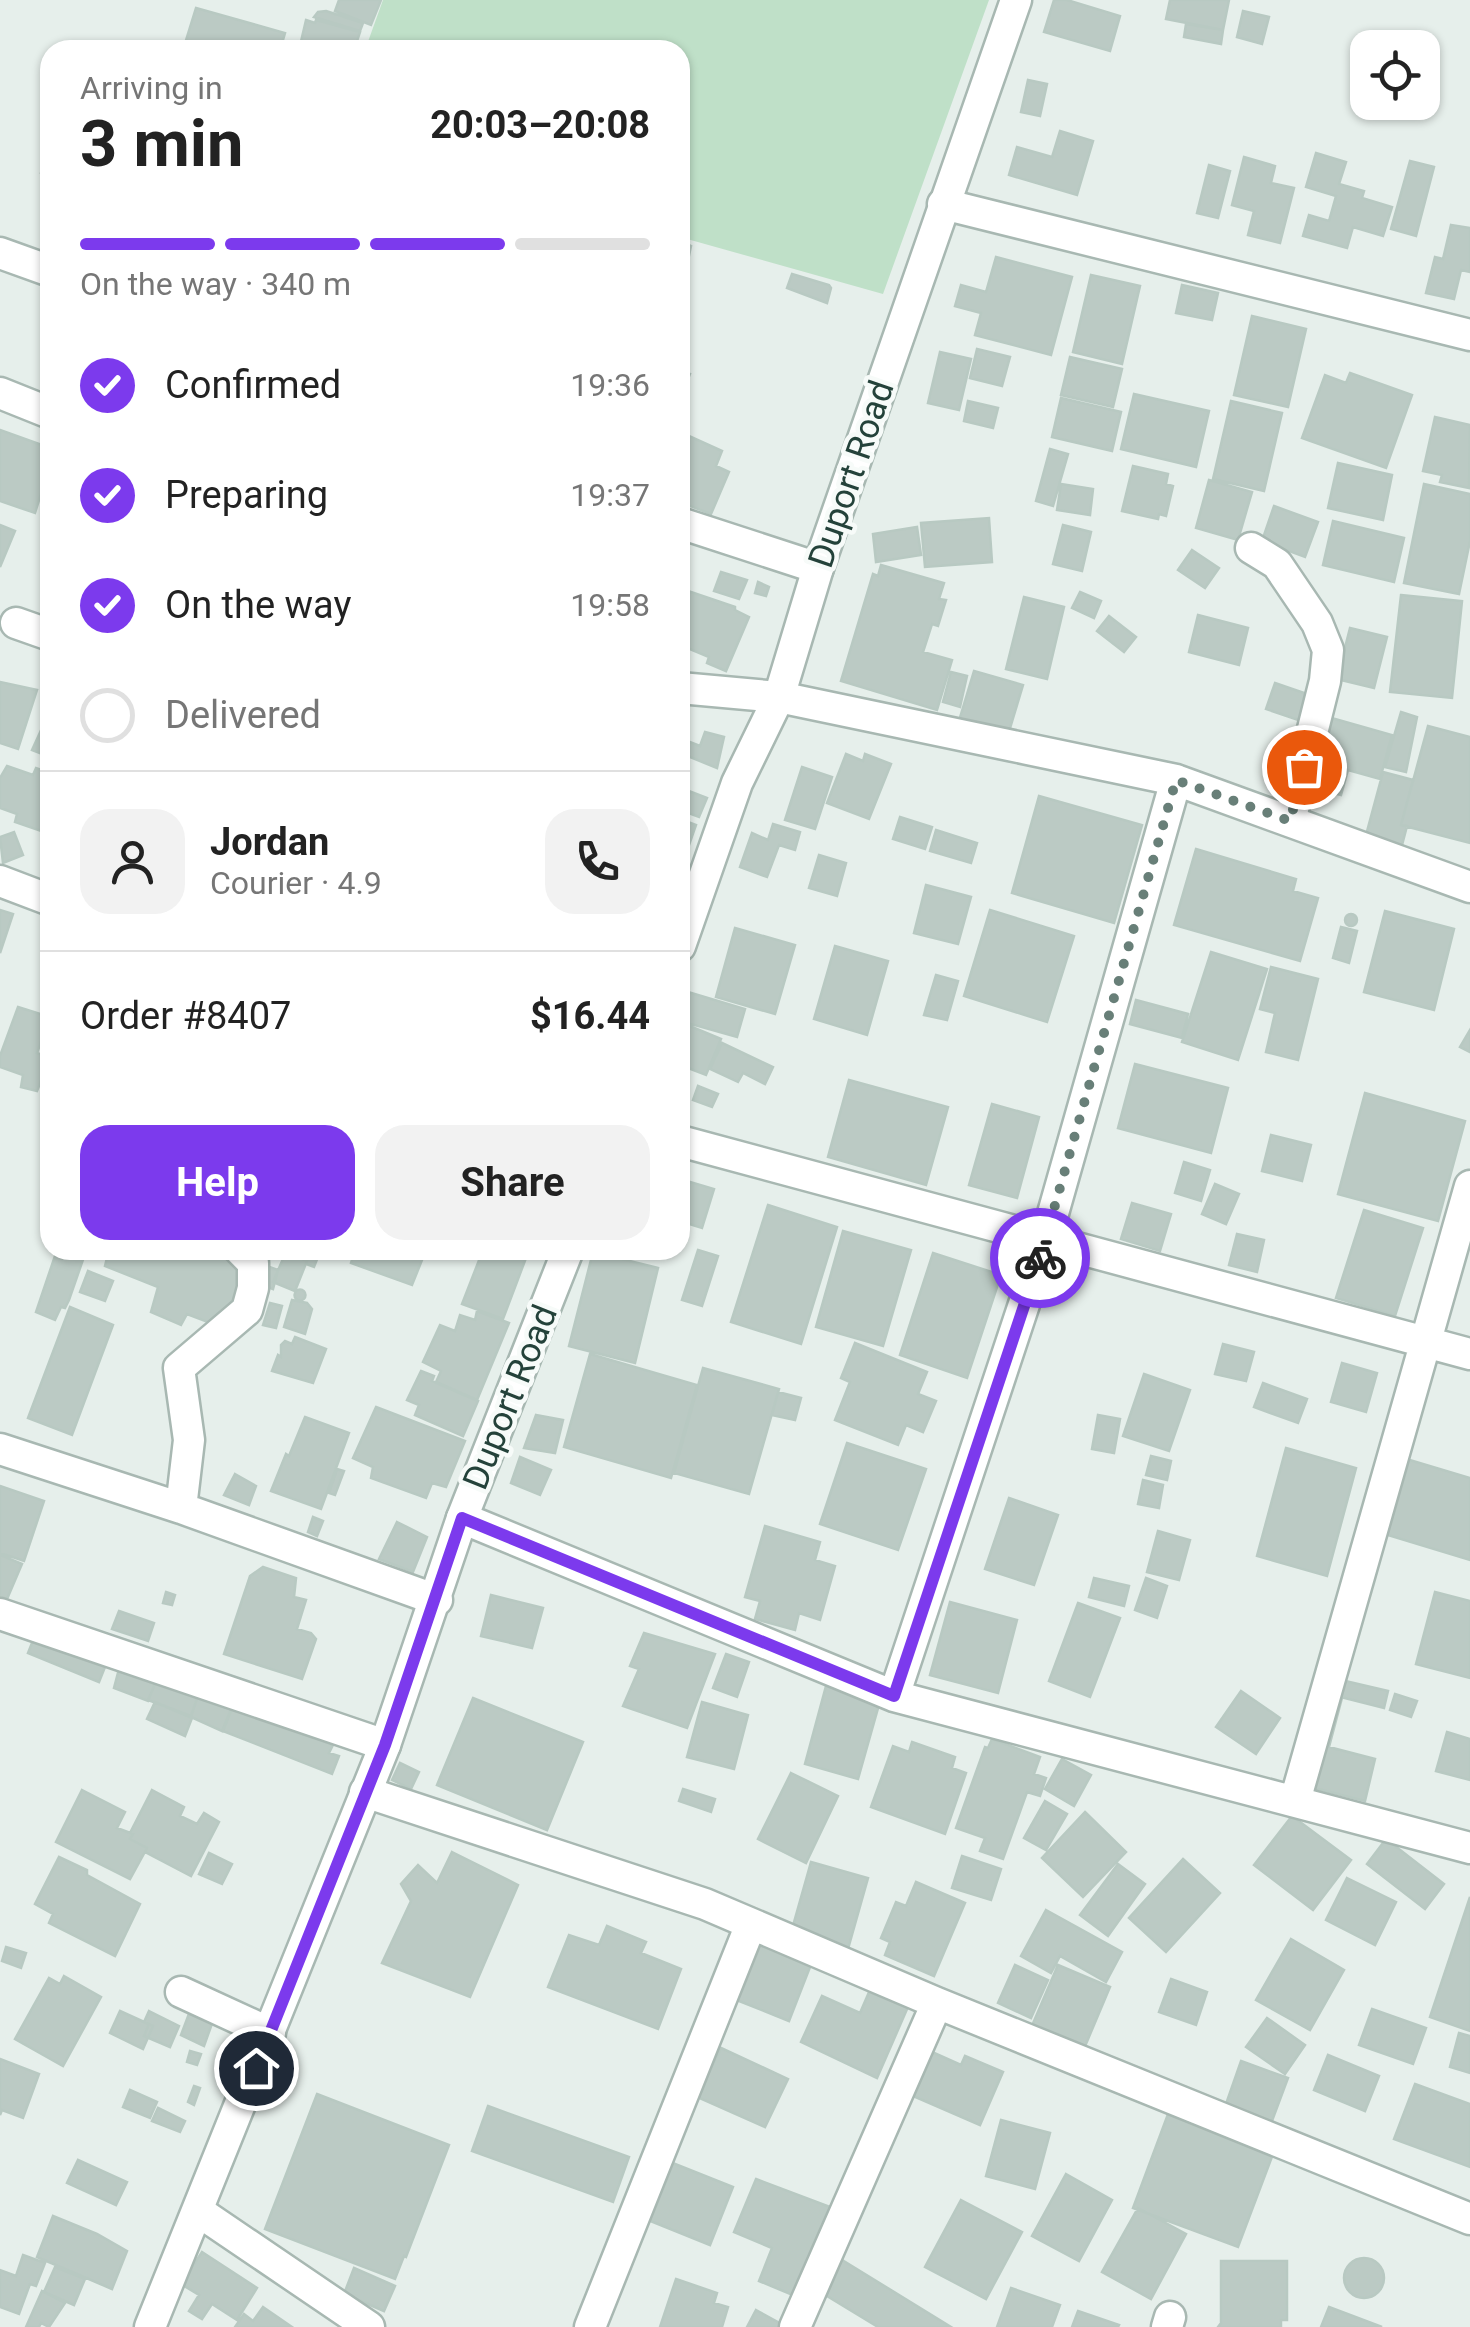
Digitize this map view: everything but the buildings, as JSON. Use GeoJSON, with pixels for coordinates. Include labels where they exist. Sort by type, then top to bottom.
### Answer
{"type":"FeatureCollection","features":[{"type":"Feature","properties":{"kind":"street","name":"Duport Road"},"geometry":{"type":"LineString","coordinates":[[690,917],[737,783],[779,697],[818,568],[1016,0]]}},
{"type":"Feature","properties":{"kind":"street"},"geometry":{"type":"LineString","coordinates":[[943,204],[1470,336]]}},
{"type":"Feature","properties":{"kind":"street"},"geometry":{"type":"LineString","coordinates":[[0,253],[40,267]]}},
{"type":"Feature","properties":{"kind":"street"},"geometry":{"type":"LineString","coordinates":[[0,393],[40,409]]}},
{"type":"Feature","properties":{"kind":"street"},"geometry":{"type":"LineString","coordinates":[[690,525],[818,568]]}},
{"type":"Feature","properties":{"kind":"street"},"geometry":{"type":"LineString","coordinates":[[1251,548],[1277,564],[1317,623],[1328,650],[1325,680],[1290,821]]}},
{"type":"Feature","properties":{"kind":"street"},"geometry":{"type":"LineString","coordinates":[[16,623],[40,631]]}},
{"type":"Feature","properties":{"kind":"street"},"geometry":{"type":"LineString","coordinates":[[690,689],[779,697],[1176,780],[1470,886]]}},
{"type":"Feature","properties":{"kind":"street"},"geometry":{"type":"LineString","coordinates":[[894,1696],[1046,1238],[1176,780]]}},
{"type":"Feature","properties":{"kind":"street"},"geometry":{"type":"LineString","coordinates":[[0,881],[40,896]]}},
{"type":"Feature","properties":{"kind":"street"},"geometry":{"type":"LineString","coordinates":[[690,1144],[1470,1354]]}},
{"type":"Feature","properties":{"kind":"street"},"geometry":{"type":"LineString","coordinates":[[1295,1801],[1470,1186]]}},
{"type":"Feature","properties":{"kind":"street"},"geometry":{"type":"LineString","coordinates":[[182,1508],[189,1440],[169,1361],[247,1310],[253,1288],[250,1260]]}},
{"type":"Feature","properties":{"kind":"street","name":"Duport Road"},"geometry":{"type":"LineString","coordinates":[[150,2327],[385,1745],[462,1518],[564,1260]]}},
{"type":"Feature","properties":{"kind":"street"},"geometry":{"type":"LineString","coordinates":[[0,1449],[182,1508],[437,1600]]}},
{"type":"Feature","properties":{"kind":"street"},"geometry":{"type":"LineString","coordinates":[[462,1518],[894,1696],[1470,1848]]}},
{"type":"Feature","properties":{"kind":"street"},"geometry":{"type":"LineString","coordinates":[[0,1614],[385,1745]]}},
{"type":"Feature","properties":{"kind":"street"},"geometry":{"type":"LineString","coordinates":[[365,1792],[705,1904],[937,2003],[1470,2219]]}},
{"type":"Feature","properties":{"kind":"street"},"geometry":{"type":"LineString","coordinates":[[590,2327],[750,1924]]}},
{"type":"Feature","properties":{"kind":"street"},"geometry":{"type":"LineString","coordinates":[[180,1992],[270,2033]]}},
{"type":"Feature","properties":{"kind":"street"},"geometry":{"type":"LineString","coordinates":[[795,2327],[937,2003]]}},
{"type":"Feature","properties":{"kind":"street"},"geometry":{"type":"LineString","coordinates":[[198,2211],[369,2327]]}},
{"type":"Feature","properties":{"kind":"green space"},"geometry":{"type":"Polygon","coordinates":[[[383,0],[989,0],[883,294],[690,240],[690,40],[369,40],[383,0]]]}},
{"type":"Feature","properties":{"kind":"way so far"},"geometry":{"type":"LineString","coordinates":[[1040,1258],[1176,780],[1290,821],[1304,767]]}},
{"type":"Feature","properties":{"kind":"route"},"geometry":{"type":"LineString","coordinates":[[256,2068],[385,1745],[462,1518],[894,1696],[1040,1258]]}}]}
